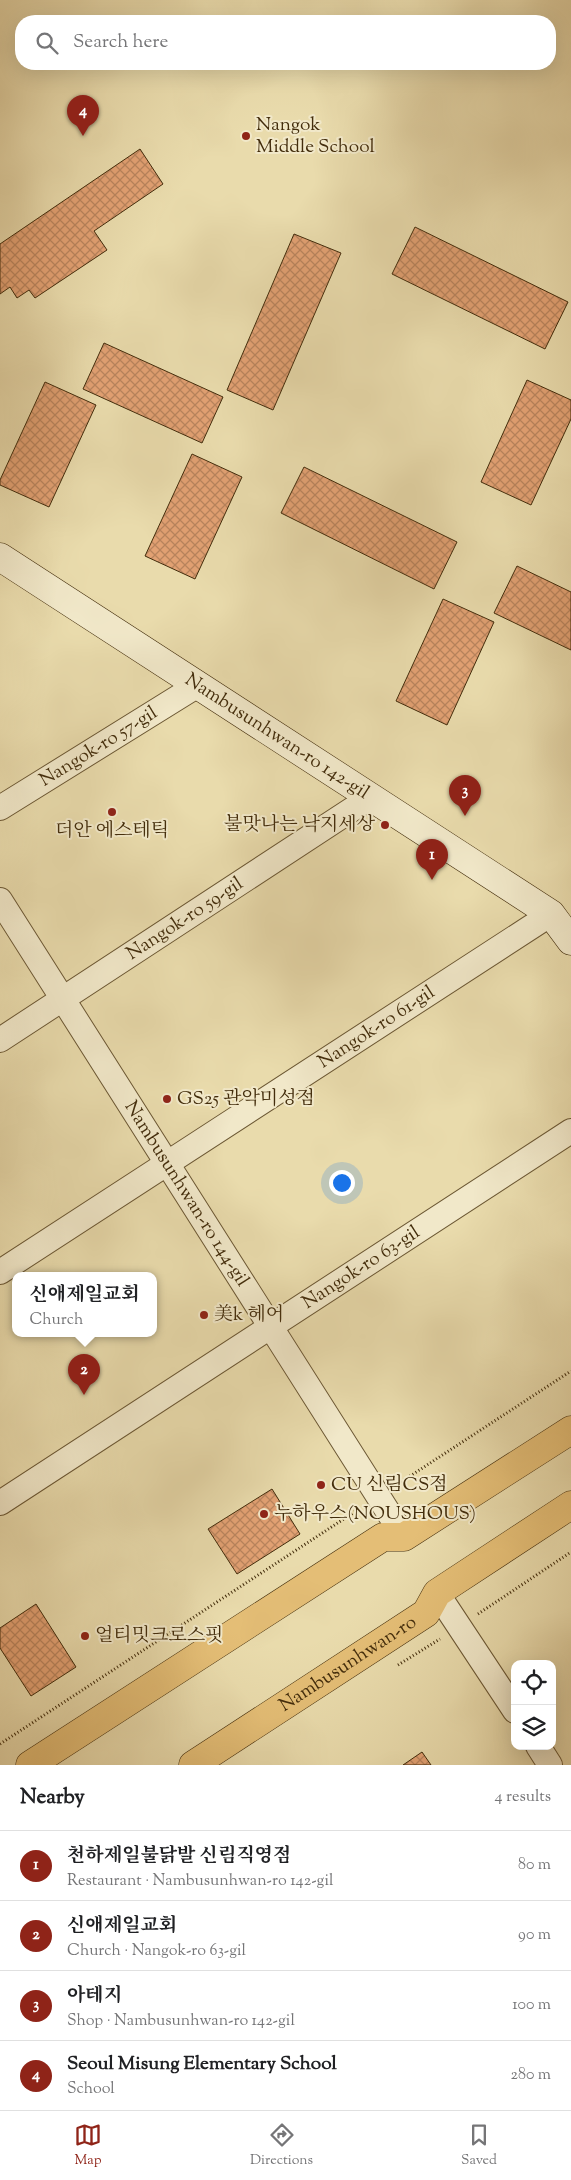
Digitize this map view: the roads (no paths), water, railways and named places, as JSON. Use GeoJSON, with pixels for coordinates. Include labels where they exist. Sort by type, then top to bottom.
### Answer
{"type":"FeatureCollection","features":[{"type":"Feature","properties":{"kind":"main road"},"geometry":{"type":"LineString","coordinates":[[30,1765],[382,1537],[404,1537],[571,1430]]}},
{"type":"Feature","properties":{"kind":"main road","name":"Nambusunhwan-ro"},"geometry":{"type":"LineString","coordinates":[[193,1765],[426,1613],[437,1593],[571,1505]]}},
{"type":"Feature","properties":{"kind":"street","name":"Nambusunhwan-ro 142-gil"},"geometry":{"type":"LineString","coordinates":[[0,557],[552,914],[571,941]]}},
{"type":"Feature","properties":{"kind":"street","name":"Nangok-ro 57-gil"},"geometry":{"type":"LineString","coordinates":[[0,808],[198,685]]}},
{"type":"Feature","properties":{"kind":"street","name":"Nangok-ro 59-gil"},"geometry":{"type":"LineString","coordinates":[[0,1040],[371,797]]}},
{"type":"Feature","properties":{"kind":"street","name":"Nambusunhwan-ro 144-gil"},"geometry":{"type":"LineString","coordinates":[[0,900],[404,1537]]}},
{"type":"Feature","properties":{"kind":"street","name":"Nangok-ro 61-gil"},"geometry":{"type":"LineString","coordinates":[[0,1272],[552,914]]}},
{"type":"Feature","properties":{"kind":"street","name":"Nangok-ro 63-gil"},"geometry":{"type":"LineString","coordinates":[[0,1503],[571,1131]]}},
{"type":"Feature","properties":{"kind":"street"},"geometry":{"type":"LineString","coordinates":[[437,1593],[511,1706]]}},
{"type":"Feature","properties":{"kind":"street"},"geometry":{"type":"LineString","coordinates":[[541,1750],[550,1765]]}},
{"type":"Feature","properties":{"kind":"place","name":"Seoul Misung Elementary School"},"geometry":{"type":"Point","coordinates":[83,136]}},
{"type":"Feature","properties":{"kind":"place","name":"Nangok Middle School"},"geometry":{"type":"Point","coordinates":[246,136]}},
{"type":"Feature","properties":{"kind":"place","name":"더안 에스테틱"},"geometry":{"type":"Point","coordinates":[112,812]}},
{"type":"Feature","properties":{"kind":"place","name":"아테지"},"geometry":{"type":"Point","coordinates":[465,816]}},
{"type":"Feature","properties":{"kind":"place","name":"불맛나는 낙지세상"},"geometry":{"type":"Point","coordinates":[385,825]}},
{"type":"Feature","properties":{"kind":"place","name":"천하제일불닭발 신림직영점"},"geometry":{"type":"Point","coordinates":[432,880]}},
{"type":"Feature","properties":{"kind":"place","name":"GS25 관악미성점"},"geometry":{"type":"Point","coordinates":[167,1099]}},
{"type":"Feature","properties":{"kind":"place","name":"美k 헤어"},"geometry":{"type":"Point","coordinates":[204,1315]}},
{"type":"Feature","properties":{"kind":"place","name":"신애제일교회"},"geometry":{"type":"Point","coordinates":[84,1395]}},
{"type":"Feature","properties":{"kind":"place","name":"CU 신림CS점"},"geometry":{"type":"Point","coordinates":[321,1485]}},
{"type":"Feature","properties":{"kind":"place","name":"누하우스(NOUSHOUS)"},"geometry":{"type":"Point","coordinates":[264,1514]}},
{"type":"Feature","properties":{"kind":"place","name":"얼티밋크로스핏"},"geometry":{"type":"Point","coordinates":[85,1636]}}]}
